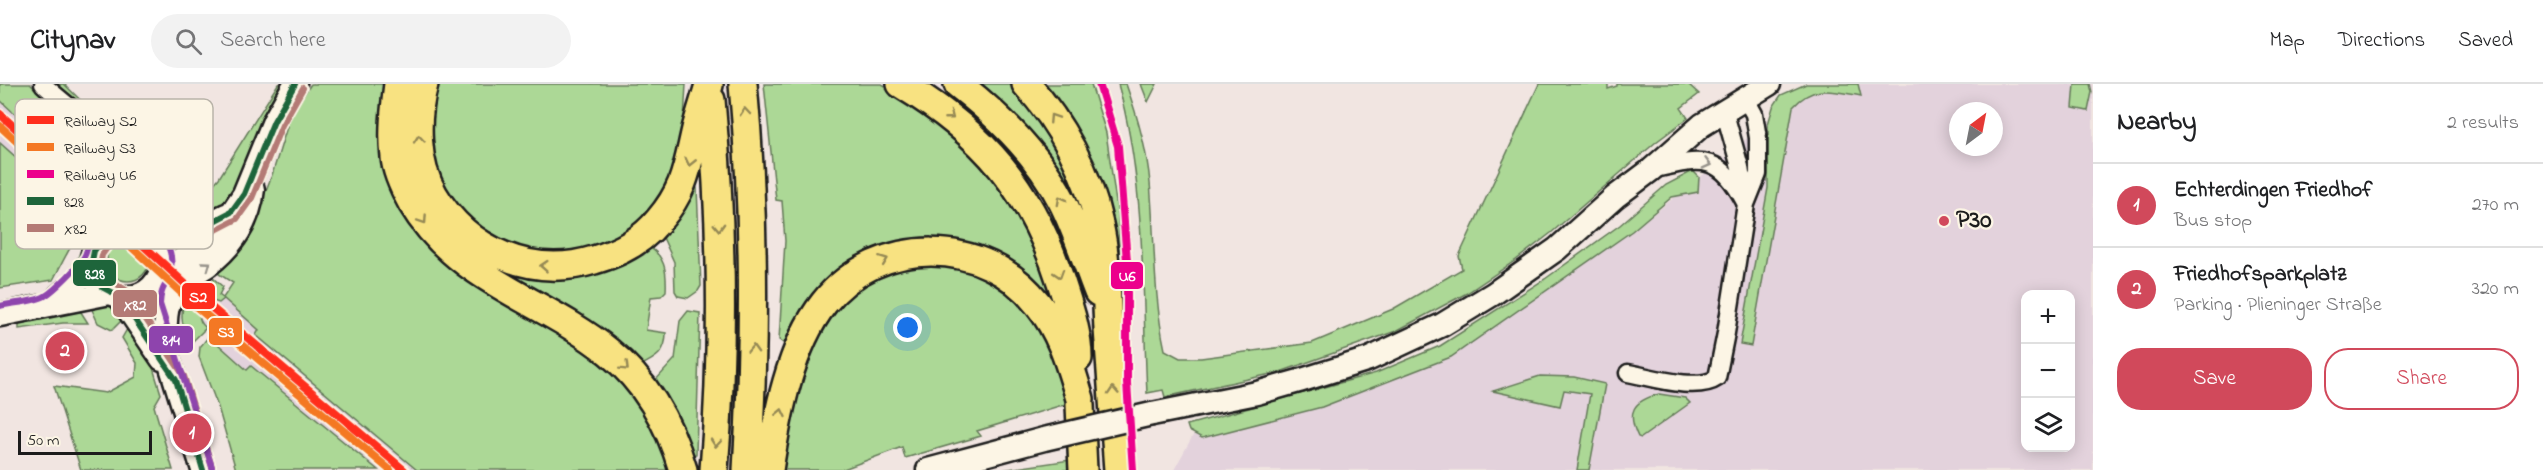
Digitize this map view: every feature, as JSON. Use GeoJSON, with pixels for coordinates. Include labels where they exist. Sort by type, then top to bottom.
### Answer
{"type":"FeatureCollection","features":[{"type":"Feature","properties":{"kind":"highway"},"geometry":{"type":"LineString","coordinates":[[398,84],[393,127],[395,159],[407,193],[424,224],[451,252],[491,281],[580,330],[611,354],[641,384],[663,418],[683,470]]}},
{"type":"Feature","properties":{"kind":"highway"},"geometry":{"type":"LineString","coordinates":[[424,84],[418,119],[420,148],[424,171],[434,195],[462,231],[486,248],[511,260],[551,266],[577,265],[616,253],[658,223],[684,181],[709,84]]}},
{"type":"Feature","properties":{"kind":"highway"},"geometry":{"type":"LineString","coordinates":[[709,84],[718,194],[721,304],[714,470]]}},
{"type":"Feature","properties":{"kind":"highway"},"geometry":{"type":"LineString","coordinates":[[743,84],[752,203],[754,302],[747,470]]}},
{"type":"Feature","properties":{"kind":"highway"},"geometry":{"type":"LineString","coordinates":[[901,84],[948,114],[984,146],[1010,178],[1050,248],[1070,307],[1078,344],[1083,470]]}},
{"type":"Feature","properties":{"kind":"highway"},"geometry":{"type":"LineString","coordinates":[[958,84],[988,107],[1015,134],[1040,167],[1062,201],[1107,312]]}},
{"type":"Feature","properties":{"kind":"highway"},"geometry":{"type":"LineString","coordinates":[[1026,84],[1041,100],[1062,132],[1090,192],[1099,225],[1105,262],[1118,470]]}},
{"type":"Feature","properties":{"kind":"highway"},"geometry":{"type":"LineString","coordinates":[[769,470],[792,361],[808,326],[842,283],[859,270],[894,256],[930,252],[968,256],[1024,288],[1057,332],[1080,399]]}},
{"type":"Feature","properties":{"kind":"main road"},"geometry":{"type":"LineString","coordinates":[[213,239],[254,172],[274,121],[295,84]]}},
{"type":"Feature","properties":{"kind":"main road"},"geometry":{"type":"LineString","coordinates":[[928,470],[1044,439],[1257,393],[1368,359],[1442,325],[1493,294],[1557,249],[1615,197],[1651,170],[1702,125],[1769,84]]}},
{"type":"Feature","properties":{"kind":"main road"},"geometry":{"type":"LineString","coordinates":[[166,349],[166,319],[170,301],[182,284],[228,248],[242,228],[252,206],[254,172]]}},
{"type":"Feature","properties":{"kind":"main road"},"geometry":{"type":"LineString","coordinates":[[213,221],[231,212]]}},
{"type":"Feature","properties":{"kind":"main road"},"geometry":{"type":"LineString","coordinates":[[49,305],[77,280],[92,261],[96,249]]}},
{"type":"Feature","properties":{"kind":"main road"},"geometry":{"type":"LineString","coordinates":[[158,249],[161,253],[151,305],[203,470]]}},
{"type":"Feature","properties":{"kind":"main road"},"geometry":{"type":"LineString","coordinates":[[0,315],[114,295],[136,296],[156,279],[200,249]]}},
{"type":"Feature","properties":{"kind":"main road"},"geometry":{"type":"LineString","coordinates":[[92,261],[96,280],[114,295],[176,380]]}},
{"type":"Feature","properties":{"kind":"street"},"geometry":{"type":"LineString","coordinates":[[43,84],[60,99]]}},
{"type":"Feature","properties":{"kind":"street"},"geometry":{"type":"LineString","coordinates":[[1628,373],[1697,384],[1710,383],[1716,378],[1726,333],[1746,204],[1758,174],[1758,138],[1754,114],[1745,98]]}},
{"type":"Feature","properties":{"kind":"street"},"geometry":{"type":"LineString","coordinates":[[1724,110],[1740,167],[1746,204]]}},
{"type":"Feature","properties":{"kind":"street"},"geometry":{"type":"LineString","coordinates":[[1651,170],[1690,160],[1711,163],[1730,177],[1746,204]]}},
{"type":"Feature","properties":{"kind":"shaded area"},"geometry":{"type":"Polygon","coordinates":[[[1814,84],[2093,84],[2093,470],[1174,470],[1196,430],[1451,357],[1632,231],[1727,156],[1804,88],[1814,84]]]}},
{"type":"Feature","properties":{"kind":"shaded area"},"geometry":{"type":"Polygon","coordinates":[[[0,100],[15,114],[15,156],[0,143],[0,100]]]}},
{"type":"Feature","properties":{"kind":"shaded area"},"geometry":{"type":"Polygon","coordinates":[[[223,298],[260,330],[256,335],[417,470],[378,470],[251,367],[247,370],[203,330],[206,327],[199,319],[202,305],[223,298]]]}},
{"type":"Feature","properties":{"kind":"green space"},"geometry":{"type":"Polygon","coordinates":[[[0,84],[30,84],[47,99],[15,99],[15,114],[0,100],[0,84]]]}},
{"type":"Feature","properties":{"kind":"green space"},"geometry":{"type":"Polygon","coordinates":[[[56,84],[64,84],[79,99],[73,99],[56,84]]]}},
{"type":"Feature","properties":{"kind":"green space"},"geometry":{"type":"Polygon","coordinates":[[[278,84],[284,84],[233,192],[213,213],[213,185],[278,84]]]}},
{"type":"Feature","properties":{"kind":"green space"},"geometry":{"type":"Polygon","coordinates":[[[311,84],[387,84],[401,204],[619,369],[677,470],[417,470],[256,335],[259,330],[224,299],[219,303],[213,301],[202,305],[199,317],[206,328],[189,345],[182,321],[184,306],[194,293],[214,279],[223,287],[219,295],[223,298],[233,283],[219,274],[218,267],[257,213],[272,175],[291,114],[311,84]]]}},
{"type":"Feature","properties":{"kind":"green space"},"geometry":{"type":"Polygon","coordinates":[[[437,84],[686,84],[682,156],[662,200],[634,229],[599,245],[550,254],[513,245],[472,222],[442,188],[430,142],[432,96],[437,84]]]}},
{"type":"Feature","properties":{"kind":"green space"},"geometry":{"type":"Polygon","coordinates":[[[764,84],[882,84],[940,116],[1011,193],[1062,316],[1022,275],[902,245],[787,346],[779,340],[785,241],[782,201],[776,200],[764,84]]]}},
{"type":"Feature","properties":{"kind":"green space"},"geometry":{"type":"Polygon","coordinates":[[[973,84],[1010,84],[1036,111],[1054,135],[1091,223],[973,84]]]}},
{"type":"Feature","properties":{"kind":"green space"},"geometry":{"type":"Polygon","coordinates":[[[1041,84],[1091,84],[1106,133],[1118,216],[1121,297],[1118,298],[1041,84]]]}},
{"type":"Feature","properties":{"kind":"green space"},"geometry":{"type":"Polygon","coordinates":[[[1118,84],[1126,84],[1147,158],[1158,309],[1165,350],[1180,358],[1201,358],[1312,343],[1393,309],[1462,269],[1459,256],[1539,84],[1608,84],[1608,89],[1617,84],[1688,84],[1699,94],[1681,108],[1688,118],[1656,142],[1551,233],[1467,293],[1396,331],[1280,372],[1165,397],[1163,390],[1147,393],[1138,199],[1134,160],[1118,84]]]}},
{"type":"Feature","properties":{"kind":"green space"},"geometry":{"type":"Polygon","coordinates":[[[1141,84],[1157,84],[1148,102],[1141,84]]]}},
{"type":"Feature","properties":{"kind":"green space"},"geometry":{"type":"Polygon","coordinates":[[[1806,84],[1858,84],[1861,96],[1832,91],[1816,92],[1808,95],[1793,107],[1751,346],[1740,344],[1768,188],[1768,124],[1773,107],[1781,95],[1806,84]]]}},
{"type":"Feature","properties":{"kind":"green space"},"geometry":{"type":"Polygon","coordinates":[[[2075,84],[2090,84],[2092,92],[2088,111],[2073,108],[2075,84]]]}},
{"type":"Feature","properties":{"kind":"green space"},"geometry":{"type":"Polygon","coordinates":[[[0,143],[15,156],[15,249],[70,249],[53,280],[0,288],[0,143]]]}},
{"type":"Feature","properties":{"kind":"green space"},"geometry":{"type":"Polygon","coordinates":[[[1693,171],[1699,177],[1698,192],[1672,197],[1632,231],[1451,357],[1322,407],[1202,438],[1189,431],[1187,425],[1376,373],[1440,346],[1545,279],[1620,225],[1666,185],[1693,171]]]}},
{"type":"Feature","properties":{"kind":"green space"},"geometry":{"type":"Polygon","coordinates":[[[692,187],[697,188],[701,286],[688,298],[678,296],[675,291],[674,262],[661,233],[692,187]]]}},
{"type":"Feature","properties":{"kind":"green space"},"geometry":{"type":"Polygon","coordinates":[[[646,245],[664,264],[666,291],[661,296],[651,297],[646,330],[666,333],[666,340],[659,354],[640,366],[501,277],[473,248],[518,271],[646,245]]]}},
{"type":"Feature","properties":{"kind":"green space"},"geometry":{"type":"Polygon","coordinates":[[[82,249],[86,249],[76,267],[71,272],[82,249]]]}},
{"type":"Feature","properties":{"kind":"green space"},"geometry":{"type":"Polygon","coordinates":[[[111,249],[145,249],[149,260],[147,268],[143,275],[136,279],[128,281],[120,279],[113,275],[109,268],[107,260],[111,249]]]}},
{"type":"Feature","properties":{"kind":"green space"},"geometry":{"type":"Polygon","coordinates":[[[938,259],[979,269],[1023,296],[1052,333],[1069,405],[977,431],[981,436],[905,458],[902,447],[841,470],[777,470],[800,361],[853,283],[938,259]]]}},
{"type":"Feature","properties":{"kind":"green space"},"geometry":{"type":"Polygon","coordinates":[[[108,301],[125,317],[112,330],[98,323],[89,303],[108,301]]]}},
{"type":"Feature","properties":{"kind":"green space"},"geometry":{"type":"Polygon","coordinates":[[[79,309],[88,323],[63,323],[19,329],[19,320],[57,316],[79,309]]]}},
{"type":"Feature","properties":{"kind":"green space"},"geometry":{"type":"Polygon","coordinates":[[[688,311],[700,313],[696,454],[691,455],[653,383],[675,359],[680,321],[688,311]]]}},
{"type":"Feature","properties":{"kind":"green space"},"geometry":{"type":"Polygon","coordinates":[[[130,324],[150,358],[161,394],[154,406],[173,470],[81,470],[54,386],[106,393],[136,377],[137,363],[122,338],[130,324]]]}},
{"type":"Feature","properties":{"kind":"green space"},"geometry":{"type":"Polygon","coordinates":[[[209,336],[247,370],[251,366],[378,470],[236,470],[218,407],[199,357],[200,347],[209,336]]]}},
{"type":"Feature","properties":{"kind":"green space"},"geometry":{"type":"Polygon","coordinates":[[[1540,376],[1574,377],[1605,384],[1589,470],[1577,470],[1590,394],[1564,390],[1560,406],[1493,391],[1540,376]]]}},
{"type":"Feature","properties":{"kind":"green space"},"geometry":{"type":"Polygon","coordinates":[[[1659,394],[1685,398],[1690,403],[1641,438],[1638,437],[1633,421],[1634,409],[1643,400],[1659,394]]]}},
{"type":"Feature","properties":{"kind":"green space"},"geometry":{"type":"Polygon","coordinates":[[[1070,460],[1070,470],[1002,470],[1070,460]]]}},
{"type":"Feature","properties":{"kind":"rail line","name":"U6"},"geometry":{"type":"LineString","coordinates":[[1099,84],[1118,146],[1127,261],[1127,383],[1133,470]]}},
{"type":"Feature","properties":{"kind":"rail line","name":"S2"},"geometry":{"type":"LineString","coordinates":[[0,114],[15,128]]}},
{"type":"Feature","properties":{"kind":"rail line","name":"S3"},"geometry":{"type":"LineString","coordinates":[[0,126],[15,140]]}},
{"type":"Feature","properties":{"kind":"rail line","name":"S3"},"geometry":{"type":"LineString","coordinates":[[134,249],[199,309],[390,470]]}},
{"type":"Feature","properties":{"kind":"rail line","name":"S2"},"geometry":{"type":"LineString","coordinates":[[147,249],[205,302],[404,470]]}},
{"type":"Feature","properties":{"kind":"transit line","name":"828"},"geometry":{"type":"LineString","coordinates":[[213,221],[231,212],[244,194],[274,121],[295,84]]}},
{"type":"Feature","properties":{"kind":"transit line","name":"X82"},"geometry":{"type":"LineString","coordinates":[[213,232],[237,219],[252,198],[282,125],[303,88]]}},
{"type":"Feature","properties":{"kind":"transit line","name":"814"},"geometry":{"type":"LineString","coordinates":[[0,306],[36,300],[49,293],[81,261],[87,249]]}},
{"type":"Feature","properties":{"kind":"transit line","name":"828"},"geometry":{"type":"LineString","coordinates":[[95,249],[92,261],[96,280],[102,287],[119,296],[176,380],[203,470]]}},
{"type":"Feature","properties":{"kind":"transit line","name":"X82"},"geometry":{"type":"LineString","coordinates":[[106,249],[101,261],[104,276],[126,290],[184,376],[212,467]]}},
{"type":"Feature","properties":{"kind":"transit line","name":"814"},"geometry":{"type":"LineString","coordinates":[[169,249],[171,258],[170,274],[160,304],[212,467]]}},
{"type":"Feature","properties":{"kind":"place","name":"P30"},"geometry":{"type":"Point","coordinates":[1944,221]}},
{"type":"Feature","properties":{"kind":"place","name":"Friedhofsparkplatz"},"geometry":{"type":"Point","coordinates":[65,351]}},
{"type":"Feature","properties":{"kind":"place","name":"Echterdingen Friedhof"},"geometry":{"type":"Point","coordinates":[192,433]}}]}
